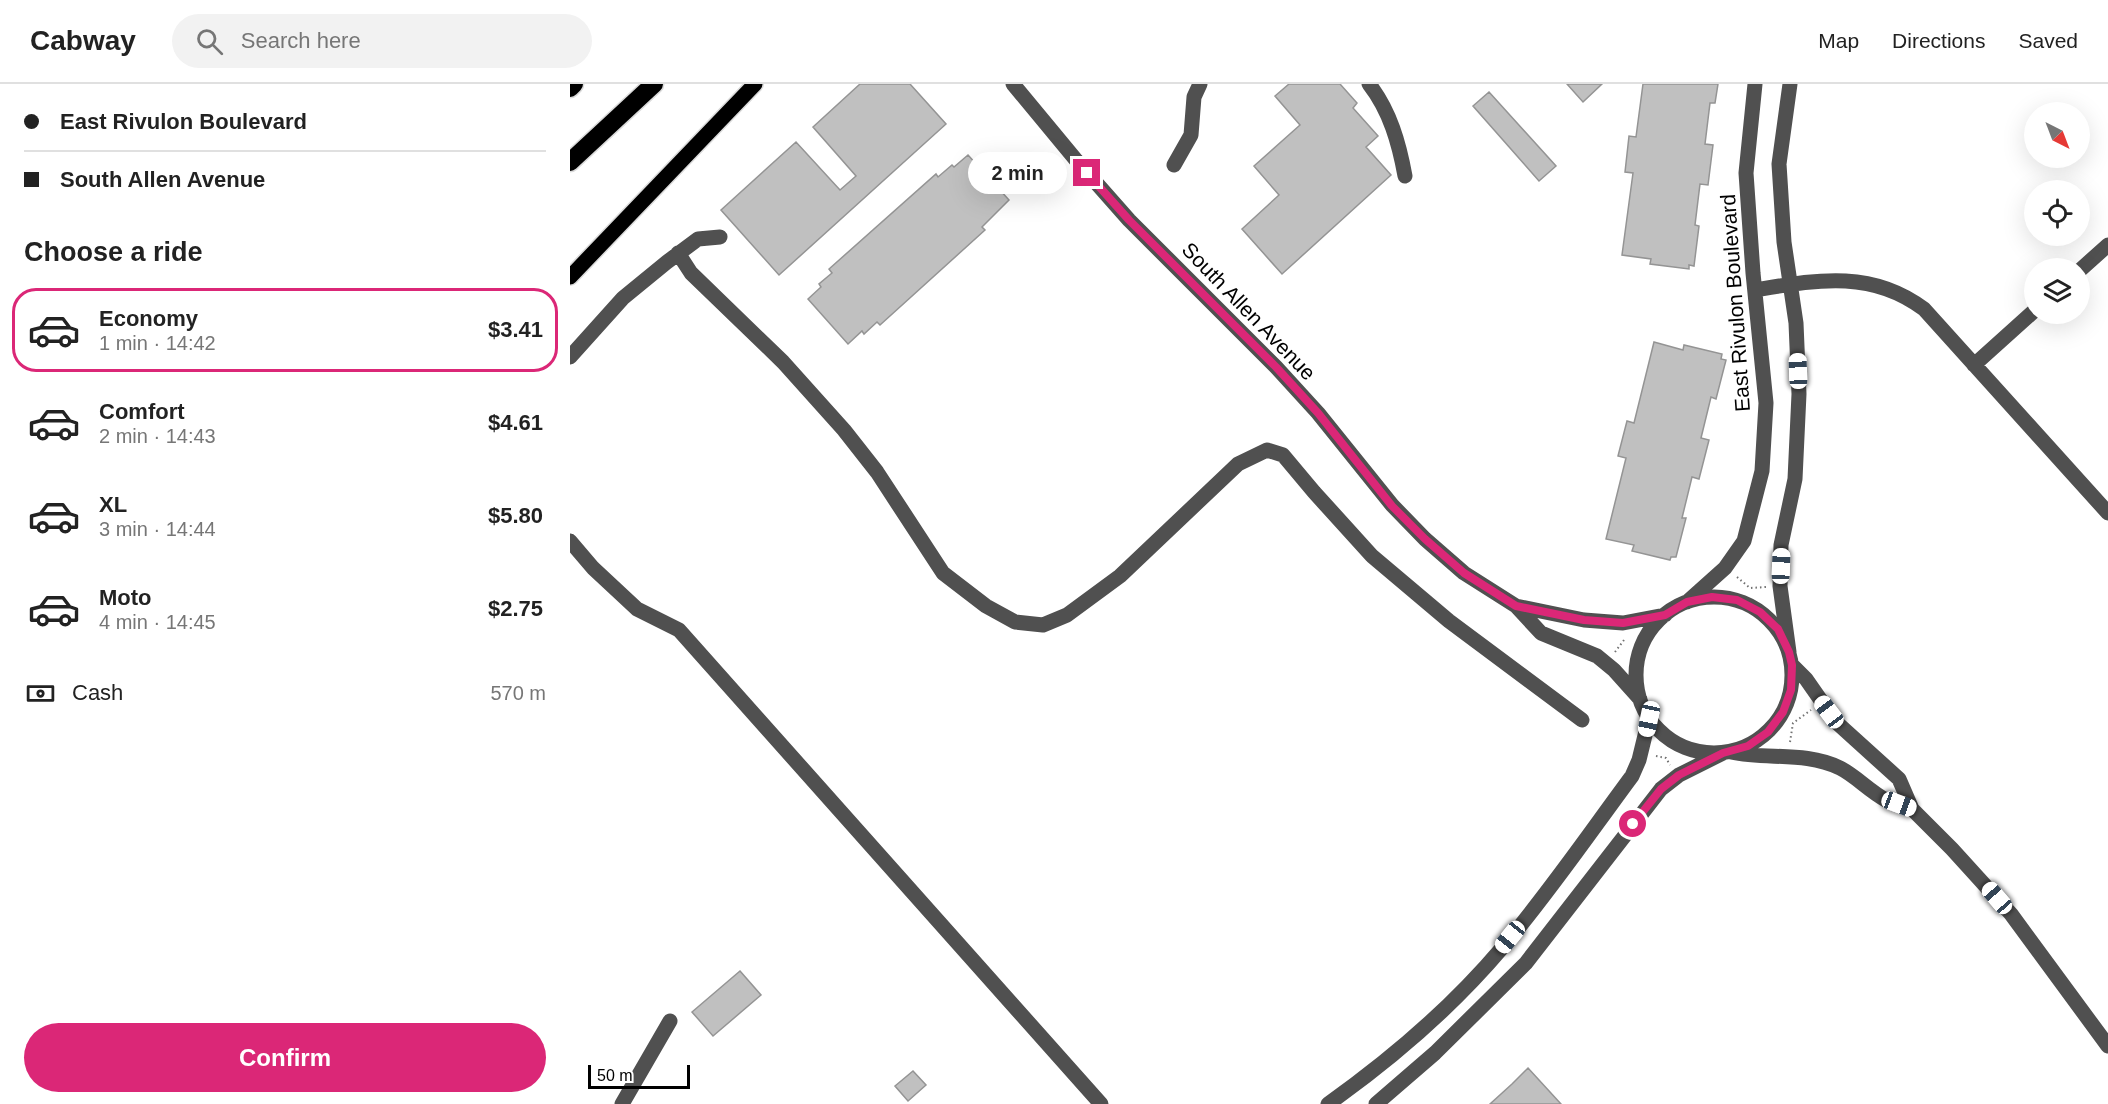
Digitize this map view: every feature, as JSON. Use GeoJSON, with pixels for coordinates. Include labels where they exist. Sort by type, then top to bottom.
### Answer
{"type":"FeatureCollection","features":[{"type":"Feature","properties":{"kind":"highway"},"geometry":{"type":"LineString","coordinates":[[570,88],[574,84]]}},
{"type":"Feature","properties":{"kind":"highway"},"geometry":{"type":"LineString","coordinates":[[570,162],[654,84]]}},
{"type":"Feature","properties":{"kind":"main road"},"geometry":{"type":"LineString","coordinates":[[570,277],[755,84]]}},
{"type":"Feature","properties":{"kind":"street","name":"South Allen Avenue"},"geometry":{"type":"LineString","coordinates":[[1013,84],[1129,220],[1283,374],[1318,413],[1392,506],[1425,539],[1464,573],[1516,606],[1541,633],[1597,656],[1614,669],[1640,699]]}},
{"type":"Feature","properties":{"kind":"street"},"geometry":{"type":"LineString","coordinates":[[1174,165],[1191,135],[1194,97],[1200,84]]}},
{"type":"Feature","properties":{"kind":"street"},"geometry":{"type":"LineString","coordinates":[[1369,84],[1384,107],[1392,125],[1400,148],[1405,176]]}},
{"type":"Feature","properties":{"kind":"street","name":"East Rivulon Boulevard"},"geometry":{"type":"LineString","coordinates":[[1687,602],[1725,568],[1744,541],[1762,471],[1766,403],[1746,173],[1755,84]]}},
{"type":"Feature","properties":{"kind":"street"},"geometry":{"type":"LineString","coordinates":[[1376,1104],[1435,1053],[1526,963],[1661,789],[1679,775],[1727,752],[1748,746],[1768,732],[1783,712],[1791,690],[1791,659],[1780,586],[1781,545],[1795,479],[1799,394],[1796,323],[1784,242],[1779,164],[1790,84]]}},
{"type":"Feature","properties":{"kind":"street"},"geometry":{"type":"LineString","coordinates":[[570,357],[623,298],[678,253],[698,238],[720,237]]}},
{"type":"Feature","properties":{"kind":"street"},"geometry":{"type":"LineString","coordinates":[[2090,261],[2108,245]]}},
{"type":"Feature","properties":{"kind":"street"},"geometry":{"type":"LineString","coordinates":[[678,253],[691,273],[783,362],[844,430],[877,472],[943,573],[986,606],[1015,622],[1043,625],[1067,615],[1120,576],[1238,464],[1267,450],[1283,455],[1314,492],[1381,563],[1449,621],[1582,720]]}},
{"type":"Feature","properties":{"kind":"street"},"geometry":{"type":"LineString","coordinates":[[1755,290],[1816,281],[1864,281],[1909,298],[1924,309],[2108,513]]}},
{"type":"Feature","properties":{"kind":"street"},"geometry":{"type":"LineString","coordinates":[[1974,365],[2024,320]]}},
{"type":"Feature","properties":{"kind":"street"},"geometry":{"type":"LineString","coordinates":[[570,541],[593,568],[637,609],[679,630],[1101,1104]]}},
{"type":"Feature","properties":{"kind":"street"},"geometry":{"type":"LineString","coordinates":[[1912,809],[1886,800],[1840,768],[1817,761],[1788,755],[1751,756],[1727,752],[1702,753],[1682,746],[1664,735],[1649,719],[1640,699],[1636,676],[1640,654],[1649,632],[1665,615],[1687,602],[1712,597],[1737,600],[1760,612],[1778,629],[1791,659],[1836,722],[1899,779],[1912,809],[2011,914],[2108,1047]]}},
{"type":"Feature","properties":{"kind":"street","name":"South Allen Avenue"},"geometry":{"type":"LineString","coordinates":[[1516,606],[1584,620],[1623,623],[1665,615]]}},
{"type":"Feature","properties":{"kind":"street"},"geometry":{"type":"LineString","coordinates":[[1328,1104],[1419,1031],[1486,965],[1540,900],[1632,776],[1639,760],[1649,719]]}},
{"type":"Feature","properties":{"kind":"street"},"geometry":{"type":"LineString","coordinates":[[1486,965],[1506,984]]}},
{"type":"Feature","properties":{"kind":"street"},"geometry":{"type":"LineString","coordinates":[[622,1104],[670,1021]]}},
{"type":"Feature","properties":{"kind":"path"},"geometry":{"type":"LineString","coordinates":[[1733,574],[1750,588],[1769,587]]}},
{"type":"Feature","properties":{"kind":"path"},"geometry":{"type":"LineString","coordinates":[[1615,652],[1624,640],[1623,628]]}},
{"type":"Feature","properties":{"kind":"path"},"geometry":{"type":"LineString","coordinates":[[1789,749],[1792,723],[1811,710]]}},
{"type":"Feature","properties":{"kind":"path"},"geometry":{"type":"LineString","coordinates":[[1653,756],[1666,759],[1672,767]]}},
{"type":"Feature","properties":{"kind":"building"},"geometry":{"type":"Polygon","coordinates":[[[860,84],[910,84],[946,124],[779,275],[721,210],[796,142],[840,190],[856,176],[813,127],[860,84]]]}},
{"type":"Feature","properties":{"kind":"building"},"geometry":{"type":"Polygon","coordinates":[[[1289,84],[1340,84],[1357,103],[1353,108],[1378,136],[1366,147],[1391,175],[1282,274],[1242,229],[1279,195],[1254,166],[1300,125],[1275,96],[1289,84]]]}},
{"type":"Feature","properties":{"kind":"building"},"geometry":{"type":"Polygon","coordinates":[[[1567,84],[1602,84],[1583,102],[1567,84]]]}},
{"type":"Feature","properties":{"kind":"building"},"geometry":{"type":"Polygon","coordinates":[[[1643,84],[1718,84],[1715,103],[1710,103],[1705,144],[1713,145],[1708,185],[1700,184],[1695,225],[1699,226],[1694,266],[1689,265],[1689,269],[1650,264],[1651,259],[1622,255],[1633,173],[1625,172],[1629,136],[1636,137],[1643,84]]]}},
{"type":"Feature","properties":{"kind":"building"},"geometry":{"type":"Polygon","coordinates":[[[1489,92],[1556,166],[1539,181],[1473,106],[1489,92]]]}},
{"type":"Feature","properties":{"kind":"building"},"geometry":{"type":"Polygon","coordinates":[[[968,155],[1009,200],[982,227],[985,230],[880,325],[877,322],[864,334],[862,331],[848,344],[808,299],[821,287],[819,284],[832,273],[829,269],[936,174],[938,177],[968,155]]]}},
{"type":"Feature","properties":{"kind":"building"},"geometry":{"type":"Polygon","coordinates":[[[1654,342],[1683,350],[1684,345],[1722,354],[1721,359],[1726,360],[1716,399],[1711,397],[1701,438],[1709,440],[1699,479],[1692,477],[1682,518],[1686,518],[1676,557],[1671,557],[1670,560],[1632,551],[1634,545],[1606,539],[1626,458],[1618,456],[1627,421],[1634,423],[1654,342]]]}},
{"type":"Feature","properties":{"kind":"building"},"geometry":{"type":"Polygon","coordinates":[[[740,971],[761,995],[713,1036],[692,1012],[740,971]]]}},
{"type":"Feature","properties":{"kind":"building"},"geometry":{"type":"Polygon","coordinates":[[[1528,1068],[1561,1104],[1490,1104],[1512,1084],[1528,1068]]]}},
{"type":"Feature","properties":{"kind":"building"},"geometry":{"type":"Polygon","coordinates":[[[913,1071],[926,1085],[908,1101],[895,1086],[913,1071]]]}},
{"type":"Feature","properties":{"kind":"route"},"geometry":{"type":"LineString","coordinates":[[1087,173],[1129,220],[1276,367],[1318,413],[1392,506],[1464,573],[1516,606],[1584,620],[1623,623],[1665,615],[1687,602],[1712,597],[1737,600],[1760,612],[1778,629],[1789,652],[1792,665],[1791,690],[1783,712],[1768,732],[1748,746],[1723,753],[1679,775],[1661,789],[1633,824]]}}]}
